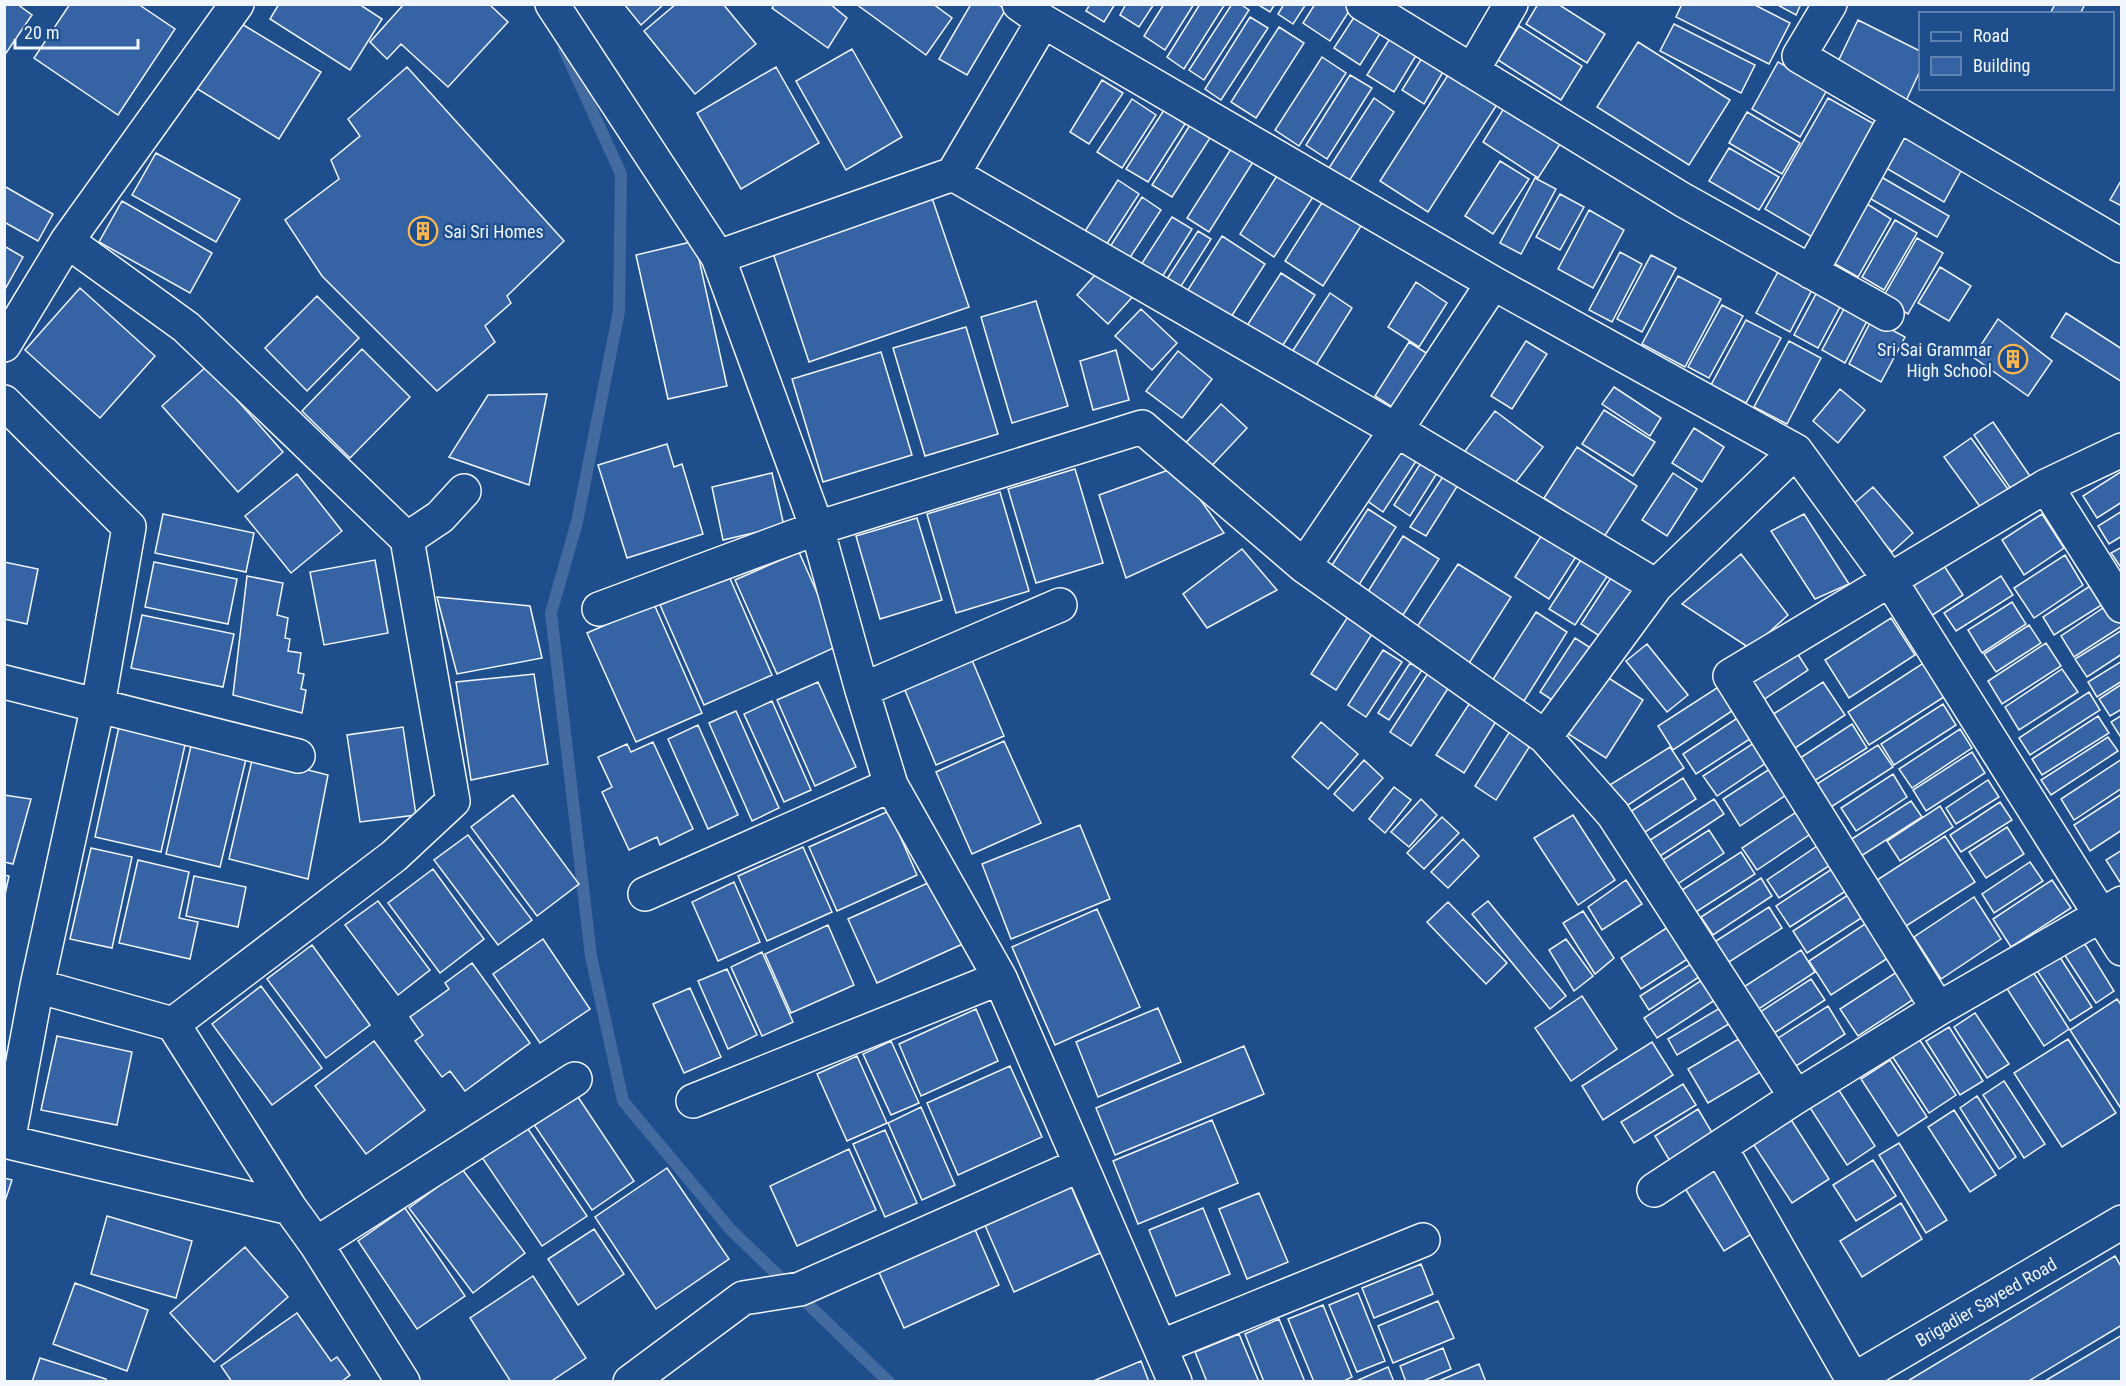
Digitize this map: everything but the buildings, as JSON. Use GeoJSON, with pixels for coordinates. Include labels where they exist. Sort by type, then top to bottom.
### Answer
{"type":"FeatureCollection","features":[{"type":"Feature","properties":{"kind":"street"},"geometry":{"type":"LineString","coordinates":[[4,345],[67,241],[237,4]]}},
{"type":"Feature","properties":{"kind":"street"},"geometry":{"type":"LineString","coordinates":[[552,4],[718,257],[817,528],[891,785],[1000,978],[1175,1382]]}},
{"type":"Feature","properties":{"kind":"street"},"geometry":{"type":"LineString","coordinates":[[1364,4],[1683,200],[1887,314]]}},
{"type":"Feature","properties":{"kind":"street"},"geometry":{"type":"LineString","coordinates":[[1472,71],[1511,4]]}},
{"type":"Feature","properties":{"kind":"street"},"geometry":{"type":"LineString","coordinates":[[1830,4],[1799,56],[2121,246]]}},
{"type":"Feature","properties":{"kind":"street"},"geometry":{"type":"LineString","coordinates":[[718,257],[953,174],[1031,13],[1493,283],[1796,451],[1890,580],[2111,909],[2121,949]]}},
{"type":"Feature","properties":{"kind":"street"},"geometry":{"type":"LineString","coordinates":[[1812,272],[1898,114]]}},
{"type":"Feature","properties":{"kind":"street"},"geometry":{"type":"LineString","coordinates":[[953,174],[1396,430],[1656,586]]}},
{"type":"Feature","properties":{"kind":"street"},"geometry":{"type":"LineString","coordinates":[[67,241],[186,327],[407,539],[453,801],[394,856],[173,1024]]}},
{"type":"Feature","properties":{"kind":"street"},"geometry":{"type":"LineString","coordinates":[[1304,566],[1493,283]]}},
{"type":"Feature","properties":{"kind":"street"},"geometry":{"type":"LineString","coordinates":[[4,402],[129,527],[98,705],[37,986],[6,1142],[290,1208]]}},
{"type":"Feature","properties":{"kind":"street"},"geometry":{"type":"LineString","coordinates":[[599,609],[817,528],[1142,427],[1304,566],[1545,737],[1613,814],[1796,1097]]}},
{"type":"Feature","properties":{"kind":"street"},"geometry":{"type":"LineString","coordinates":[[1938,1009],[1730,676],[2046,486],[2121,450]]}},
{"type":"Feature","properties":{"kind":"street"},"geometry":{"type":"LineString","coordinates":[[1545,737],[1656,586],[1796,451]]}},
{"type":"Feature","properties":{"kind":"street"},"geometry":{"type":"LineString","coordinates":[[2046,486],[2121,606]]}},
{"type":"Feature","properties":{"kind":"street"},"geometry":{"type":"LineString","coordinates":[[407,539],[440,517],[464,491]]}},
{"type":"Feature","properties":{"kind":"street"},"geometry":{"type":"LineString","coordinates":[[862,690],[1060,605]]}},
{"type":"Feature","properties":{"kind":"street"},"geometry":{"type":"LineString","coordinates":[[4,682],[298,756]]}},
{"type":"Feature","properties":{"kind":"street"},"geometry":{"type":"LineString","coordinates":[[645,894],[891,785]]}},
{"type":"Feature","properties":{"kind":"street"},"geometry":{"type":"LineString","coordinates":[[1654,1190],[1796,1097],[1938,1009],[2111,909]]}},
{"type":"Feature","properties":{"kind":"street"},"geometry":{"type":"LineString","coordinates":[[693,1101],[1000,978]]}},
{"type":"Feature","properties":{"kind":"street"},"geometry":{"type":"LineString","coordinates":[[37,986],[173,1024],[403,1382]]}},
{"type":"Feature","properties":{"kind":"street"},"geometry":{"type":"LineString","coordinates":[[316,1244],[575,1079]]}},
{"type":"Feature","properties":{"kind":"street"},"geometry":{"type":"LineString","coordinates":[[1720,1147],[1852,1381]]}},
{"type":"Feature","properties":{"kind":"street"},"geometry":{"type":"LineString","coordinates":[[630,1382],[743,1298],[800,1289],[1080,1165]]}},
{"type":"Feature","properties":{"kind":"street","name":"Brigadier Sayeed Road"},"geometry":{"type":"LineString","coordinates":[[1852,1381],[2121,1222]]}},
{"type":"Feature","properties":{"kind":"street"},"geometry":{"type":"LineString","coordinates":[[1160,1347],[1423,1240]]}},
{"type":"Feature","properties":{"kind":"waterway"},"geometry":{"type":"LineString","coordinates":[[564,49],[621,174],[619,311],[577,522],[551,613],[591,956],[623,1101],[731,1230],[889,1382]]}},
{"type":"Feature","properties":{"kind":"place","name":"Sai Sri Homes"},"geometry":{"type":"Point","coordinates":[423,231]}},
{"type":"Feature","properties":{"kind":"place","name":"Sri Sai Grammar High School"},"geometry":{"type":"Point","coordinates":[2013,359]}}]}
